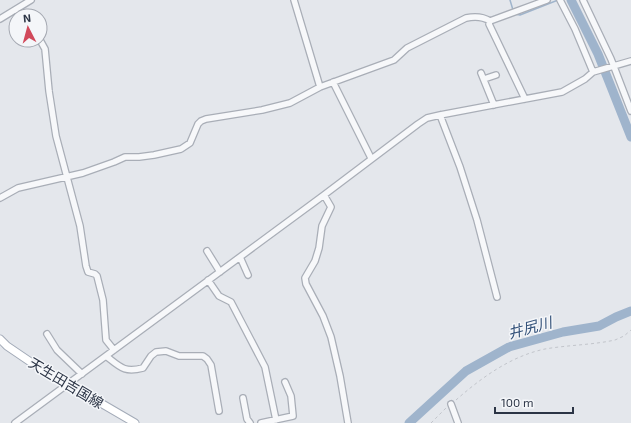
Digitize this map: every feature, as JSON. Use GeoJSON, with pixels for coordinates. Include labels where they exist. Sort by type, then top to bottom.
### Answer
{"type":"FeatureCollection","features":[{"type":"Feature","properties":{"kind":"main road","name":"天生田吉国線"},"geometry":{"type":"LineString","coordinates":[[0,339],[7,346],[32,363],[134,423]]}},
{"type":"Feature","properties":{"kind":"street"},"geometry":{"type":"LineString","coordinates":[[294,0],[320,87]]}},
{"type":"Feature","properties":{"kind":"street"},"geometry":{"type":"LineString","coordinates":[[0,198],[18,188],[67,177],[102,167],[125,157],[154,156],[181,149],[190,143],[201,121],[262,110],[290,103],[320,87],[394,60],[407,48],[466,18],[476,16],[490,21],[547,0]]}},
{"type":"Feature","properties":{"kind":"street"},"geometry":{"type":"LineString","coordinates":[[560,0],[595,72]]}},
{"type":"Feature","properties":{"kind":"street"},"geometry":{"type":"LineString","coordinates":[[583,0],[613,66],[631,111]]}},
{"type":"Feature","properties":{"kind":"street"},"geometry":{"type":"LineString","coordinates":[[19,8],[28,1]]}},
{"type":"Feature","properties":{"kind":"street"},"geometry":{"type":"LineString","coordinates":[[490,21],[489,24],[525,100]]}},
{"type":"Feature","properties":{"kind":"street"},"geometry":{"type":"LineString","coordinates":[[44,48],[56,136],[80,226],[87,270],[97,276],[103,300],[106,340],[114,350]]}},
{"type":"Feature","properties":{"kind":"street"},"geometry":{"type":"LineString","coordinates":[[15,423],[427,118],[562,92],[595,72],[631,61]]}},
{"type":"Feature","properties":{"kind":"street"},"geometry":{"type":"LineString","coordinates":[[481,72],[494,105]]}},
{"type":"Feature","properties":{"kind":"street"},"geometry":{"type":"LineString","coordinates":[[484,79],[496,75]]}},
{"type":"Feature","properties":{"kind":"street"},"geometry":{"type":"LineString","coordinates":[[333,82],[371,158]]}},
{"type":"Feature","properties":{"kind":"street"},"geometry":{"type":"LineString","coordinates":[[440,115],[460,167],[477,220],[497,297]]}},
{"type":"Feature","properties":{"kind":"street"},"geometry":{"type":"LineString","coordinates":[[324,195],[331,207],[322,226],[319,248],[315,261],[305,278],[306,284],[323,316],[330,337],[340,376],[348,423]]}},
{"type":"Feature","properties":{"kind":"street"},"geometry":{"type":"LineString","coordinates":[[207,251],[220,272]]}},
{"type":"Feature","properties":{"kind":"street"},"geometry":{"type":"LineString","coordinates":[[240,256],[248,275]]}},
{"type":"Feature","properties":{"kind":"street"},"geometry":{"type":"LineString","coordinates":[[208,280],[219,296],[231,302],[265,367],[276,420]]}},
{"type":"Feature","properties":{"kind":"street"},"geometry":{"type":"LineString","coordinates":[[47,334],[57,350],[82,374]]}},
{"type":"Feature","properties":{"kind":"street"},"geometry":{"type":"LineString","coordinates":[[106,356],[118,366],[131,371],[143,368],[151,356],[156,352],[166,351],[179,356],[203,356],[208,359],[211,365],[219,411]]}},
{"type":"Feature","properties":{"kind":"street"},"geometry":{"type":"LineString","coordinates":[[262,423],[292,416],[291,396],[285,382]]}},
{"type":"Feature","properties":{"kind":"street"},"geometry":{"type":"LineString","coordinates":[[243,398],[247,419],[250,423]]}},
{"type":"Feature","properties":{"kind":"street"},"geometry":{"type":"LineString","coordinates":[[451,404],[458,423]]}},
{"type":"Feature","properties":{"kind":"path"},"geometry":{"type":"LineString","coordinates":[[431,423],[451,404],[487,375],[521,357],[544,349],[615,340],[624,336],[631,330]]}},
{"type":"Feature","properties":{"kind":"waterway"},"geometry":{"type":"LineString","coordinates":[[510,0],[513,10]]}},
{"type":"Feature","properties":{"kind":"waterway"},"geometry":{"type":"LineString","coordinates":[[515,13],[520,15],[558,0]]}},
{"type":"Feature","properties":{"kind":"waterway","name":"井尻川"},"geometry":{"type":"LineString","coordinates":[[571,0],[598,54],[631,137]]}},
{"type":"Feature","properties":{"kind":"waterway","name":"井尻川"},"geometry":{"type":"LineString","coordinates":[[409,423],[466,371],[509,347],[563,332],[599,326],[631,311]]}}]}
